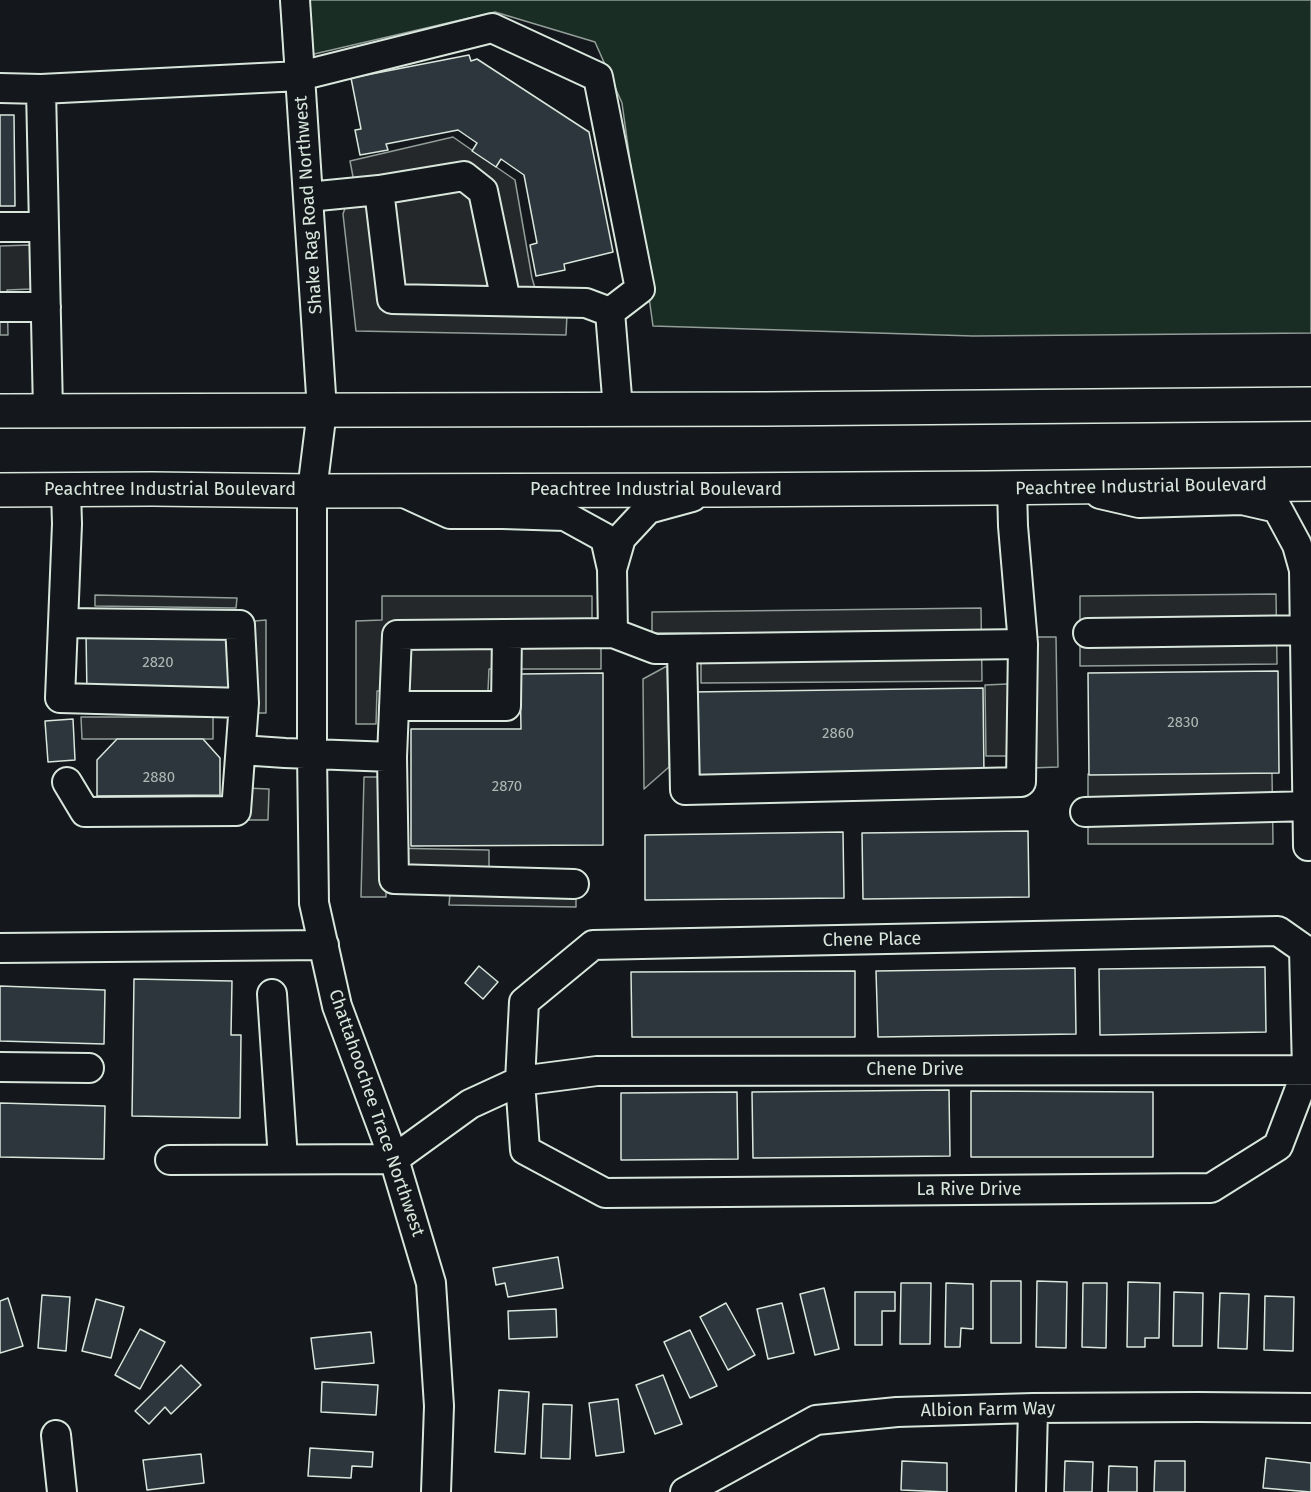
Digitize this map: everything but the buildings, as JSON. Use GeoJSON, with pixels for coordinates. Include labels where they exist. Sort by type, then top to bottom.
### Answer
{"type":"FeatureCollection","features":[{"type":"Feature","properties":{"kind":"highway"},"geometry":{"type":"LineString","coordinates":[[0,411],[1311,404]]}},
{"type":"Feature","properties":{"kind":"highway","name":"Peachtree Industrial Boulevard"},"geometry":{"type":"LineString","coordinates":[[0,490],[717,490],[1311,484]]}},
{"type":"Feature","properties":{"kind":"street","name":"Shake Rag Road Northwest"},"geometry":{"type":"LineString","coordinates":[[295,0],[322,410]]}},
{"type":"Feature","properties":{"kind":"street"},"geometry":{"type":"LineString","coordinates":[[0,88],[41,89],[300,76],[492,28],[598,77],[640,289],[610,312]]}},
{"type":"Feature","properties":{"kind":"street"},"geometry":{"type":"LineString","coordinates":[[41,89],[48,411]]}},
{"type":"Feature","properties":{"kind":"street"},"geometry":{"type":"LineString","coordinates":[[308,197],[379,190],[464,176],[483,191],[506,301]]}},
{"type":"Feature","properties":{"kind":"street"},"geometry":{"type":"LineString","coordinates":[[379,190],[392,299],[585,303],[610,312]]}},
{"type":"Feature","properties":{"kind":"street"},"geometry":{"type":"LineString","coordinates":[[0,227],[44,227]]}},
{"type":"Feature","properties":{"kind":"street"},"geometry":{"type":"LineString","coordinates":[[0,307],[46,307]]}},
{"type":"Feature","properties":{"kind":"street"},"geometry":{"type":"LineString","coordinates":[[610,312],[618,409]]}},
{"type":"Feature","properties":{"kind":"street","name":"Chattahoochee Trace Northwest"},"geometry":{"type":"LineString","coordinates":[[322,410],[312,491],[314,903],[337,1006],[394,1158],[431,1283],[439,1407],[436,1492]]}},
{"type":"Feature","properties":{"kind":"street"},"geometry":{"type":"LineString","coordinates":[[682,649],[685,790],[1021,782],[1023,644],[1012,488]]}},
{"type":"Feature","properties":{"kind":"street"},"geometry":{"type":"LineString","coordinates":[[1073,488],[1138,503],[1242,500],[1277,508],[1296,545],[1307,560],[1308,846]]}},
{"type":"Feature","properties":{"kind":"street"},"geometry":{"type":"LineString","coordinates":[[66,490],[60,698],[244,703]]}},
{"type":"Feature","properties":{"kind":"street"},"geometry":{"type":"LineString","coordinates":[[400,490],[450,514],[565,516],[606,538],[612,569],[613,633]]}},
{"type":"Feature","properties":{"kind":"street"},"geometry":{"type":"LineString","coordinates":[[612,569],[621,538],[648,509],[717,490]]}},
{"type":"Feature","properties":{"kind":"street"},"geometry":{"type":"LineString","coordinates":[[63,623],[240,626],[244,703],[236,811],[85,812],[67,782]]}},
{"type":"Feature","properties":{"kind":"street"},"geometry":{"type":"LineString","coordinates":[[1088,633],[1308,630]]}},
{"type":"Feature","properties":{"kind":"street"},"geometry":{"type":"LineString","coordinates":[[574,884],[394,879],[392,757],[397,635],[613,633],[655,649],[1023,644]]}},
{"type":"Feature","properties":{"kind":"street"},"geometry":{"type":"LineString","coordinates":[[394,706],[506,706],[507,634]]}},
{"type":"Feature","properties":{"kind":"street"},"geometry":{"type":"LineString","coordinates":[[241,750],[392,757]]}},
{"type":"Feature","properties":{"kind":"street"},"geometry":{"type":"LineString","coordinates":[[1085,812],[1309,806]]}},
{"type":"Feature","properties":{"kind":"street","name":"Chene Place"},"geometry":{"type":"LineString","coordinates":[[520,1081],[524,1002],[593,945],[1278,932],[1308,952]]}},
{"type":"Feature","properties":{"kind":"street"},"geometry":{"type":"LineString","coordinates":[[0,948],[324,945]]}},
{"type":"Feature","properties":{"kind":"street","name":"La Rive Drive"},"geometry":{"type":"LineString","coordinates":[[520,1081],[525,1150],[605,1193],[1211,1188],[1278,1146],[1309,1070],[1308,952]]}},
{"type":"Feature","properties":{"kind":"street"},"geometry":{"type":"LineString","coordinates":[[272,994],[283,1159]]}},
{"type":"Feature","properties":{"kind":"street"},"geometry":{"type":"LineString","coordinates":[[0,1067],[89,1068]]}},
{"type":"Feature","properties":{"kind":"street","name":"Chene Drive"},"geometry":{"type":"LineString","coordinates":[[394,1158],[470,1104],[520,1081],[597,1071],[1309,1070]]}},
{"type":"Feature","properties":{"kind":"street"},"geometry":{"type":"LineString","coordinates":[[170,1160],[394,1158]]}},
{"type":"Feature","properties":{"kind":"street"},"geometry":{"type":"LineString","coordinates":[[1030,1492],[1033,1408]]}},
{"type":"Feature","properties":{"kind":"street","name":"Albion Farm Way"},"geometry":{"type":"LineString","coordinates":[[685,1492],[816,1420],[897,1412],[1033,1408],[1311,1408]]}},
{"type":"Feature","properties":{"kind":"street"},"geometry":{"type":"LineString","coordinates":[[56,1436],[62,1492]]}},
{"type":"Feature","properties":{"kind":"green space"},"geometry":{"type":"Polygon","coordinates":[[[280,0],[1311,0],[1311,333],[973,336],[653,326],[622,103],[595,42],[495,12],[284,61],[280,0]]]}},
{"type":"Feature","properties":{"kind":"shaded area"},"geometry":{"type":"Polygon","coordinates":[[[453,137],[515,180],[532,278],[542,312],[567,314],[566,335],[356,331],[343,214],[354,182],[350,161],[453,137]]]}},
{"type":"Feature","properties":{"kind":"shaded area"},"geometry":{"type":"Polygon","coordinates":[[[30,245],[31,289],[7,290],[8,335],[0,335],[0,246],[30,245]]]}},
{"type":"Feature","properties":{"kind":"shaded area"},"geometry":{"type":"Polygon","coordinates":[[[1276,594],[1277,664],[1080,666],[1080,596],[1276,594]]]}},
{"type":"Feature","properties":{"kind":"shaded area"},"geometry":{"type":"Polygon","coordinates":[[[95,595],[237,598],[236,608],[95,606],[95,595]]]}},
{"type":"Feature","properties":{"kind":"shaded area"},"geometry":{"type":"Polygon","coordinates":[[[382,596],[592,596],[592,645],[601,649],[601,669],[489,669],[488,691],[377,691],[376,724],[356,724],[356,621],[382,620],[382,596]]]}},
{"type":"Feature","properties":{"kind":"shaded area"},"geometry":{"type":"Polygon","coordinates":[[[981,608],[982,681],[701,683],[701,633],[652,633],[652,612],[981,608]]]}},
{"type":"Feature","properties":{"kind":"shaded area"},"geometry":{"type":"Polygon","coordinates":[[[266,620],[266,713],[254,713],[255,621],[266,620]]]}},
{"type":"Feature","properties":{"kind":"shaded area"},"geometry":{"type":"Polygon","coordinates":[[[1030,637],[1056,637],[1058,767],[1031,768],[1031,756],[986,756],[985,685],[1030,683],[1030,637]]]}},
{"type":"Feature","properties":{"kind":"shaded area"},"geometry":{"type":"Polygon","coordinates":[[[667,666],[669,767],[644,789],[643,679],[667,666]]]}},
{"type":"Feature","properties":{"kind":"shaded area"},"geometry":{"type":"Polygon","coordinates":[[[81,717],[213,717],[213,739],[82,739],[81,717]]]}},
{"type":"Feature","properties":{"kind":"shaded area"},"geometry":{"type":"Polygon","coordinates":[[[1272,773],[1273,844],[1088,844],[1088,774],[1272,773]]]}},
{"type":"Feature","properties":{"kind":"shaded area"},"geometry":{"type":"Polygon","coordinates":[[[364,777],[387,777],[386,848],[489,850],[489,875],[386,873],[386,897],[361,897],[364,777]]]}},
{"type":"Feature","properties":{"kind":"shaded area"},"geometry":{"type":"Polygon","coordinates":[[[246,788],[269,789],[268,820],[246,820],[246,788]]]}},
{"type":"Feature","properties":{"kind":"shaded area"},"geometry":{"type":"Polygon","coordinates":[[[450,893],[576,895],[576,907],[449,905],[450,893]]]}}]}
